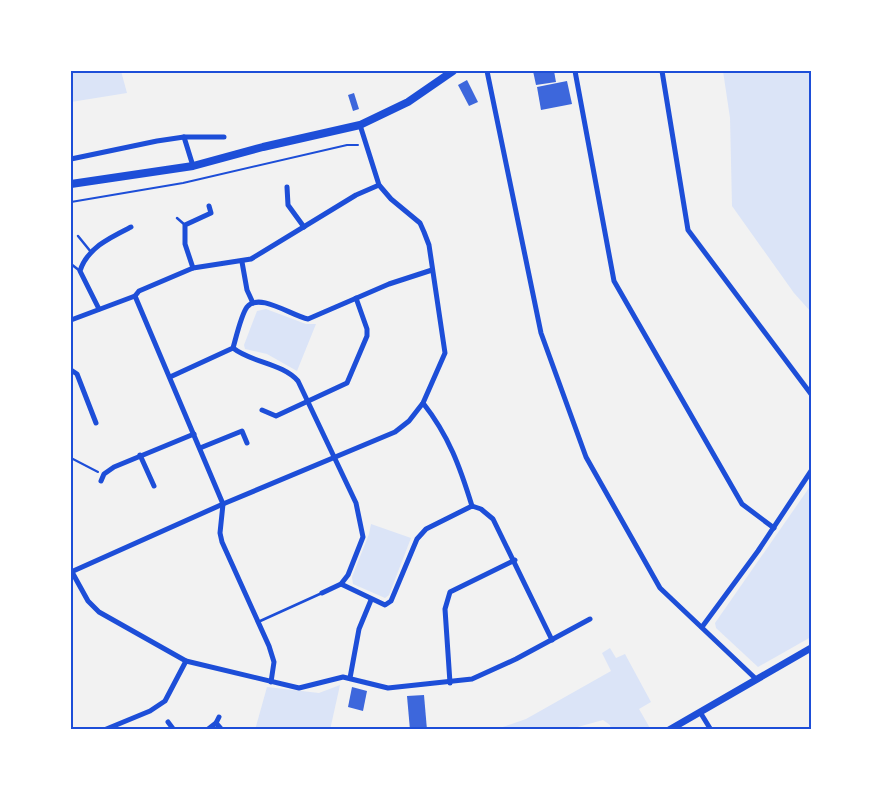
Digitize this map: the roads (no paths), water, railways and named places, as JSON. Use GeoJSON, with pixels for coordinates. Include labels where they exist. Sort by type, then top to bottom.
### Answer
{"type":"FeatureCollection","features":[{"type":"Feature","properties":{"kind":"main road"},"geometry":{"type":"LineString","coordinates":[[71,184],[193,166],[263,147],[360,125],[408,102],[453,71]]}},
{"type":"Feature","properties":{"kind":"street"},"geometry":{"type":"LineString","coordinates":[[487,71],[541,332],[586,456],[660,588],[756,679]]}},
{"type":"Feature","properties":{"kind":"street"},"geometry":{"type":"LineString","coordinates":[[575,71],[614,281],[742,504],[774,528]]}},
{"type":"Feature","properties":{"kind":"street"},"geometry":{"type":"LineString","coordinates":[[662,71],[688,230],[811,394]]}},
{"type":"Feature","properties":{"kind":"street"},"geometry":{"type":"LineString","coordinates":[[360,125],[379,184],[391,199],[420,223],[429,245],[445,353],[423,404],[410,421],[395,432],[223,504],[72,572],[88,601],[99,612],[186,661],[299,688],[342,677],[350,678],[363,684],[388,688],[450,683],[481,676],[590,619]]}},
{"type":"Feature","properties":{"kind":"street"},"geometry":{"type":"LineString","coordinates":[[184,137],[193,166]]}},
{"type":"Feature","properties":{"kind":"street"},"geometry":{"type":"LineString","coordinates":[[71,159],[184,137],[224,137]]}},
{"type":"Feature","properties":{"kind":"street"},"geometry":{"type":"LineString","coordinates":[[71,320],[135,296],[139,291],[193,268],[242,262],[259,255],[304,226],[379,184]]}},
{"type":"Feature","properties":{"kind":"street"},"geometry":{"type":"LineString","coordinates":[[287,187],[288,205],[304,226]]}},
{"type":"Feature","properties":{"kind":"street"},"geometry":{"type":"LineString","coordinates":[[193,268],[185,244],[185,226],[208,216],[211,213],[210,206]]}},
{"type":"Feature","properties":{"kind":"street"},"geometry":{"type":"LineString","coordinates":[[99,309],[80,271],[82,263],[106,240],[131,227]]}},
{"type":"Feature","properties":{"kind":"street"},"geometry":{"type":"LineString","coordinates":[[242,262],[247,290],[253,303]]}},
{"type":"Feature","properties":{"kind":"street"},"geometry":{"type":"LineString","coordinates":[[170,377],[233,348],[246,308],[253,303],[263,301],[308,319],[356,298],[432,270]]}},
{"type":"Feature","properties":{"kind":"street"},"geometry":{"type":"LineString","coordinates":[[135,296],[223,504],[220,533],[222,542],[274,662],[271,682]]}},
{"type":"Feature","properties":{"kind":"street"},"geometry":{"type":"LineString","coordinates":[[262,410],[276,416],[343,386],[349,380],[367,333],[356,298]]}},
{"type":"Feature","properties":{"kind":"street"},"geometry":{"type":"LineString","coordinates":[[233,348],[241,354],[293,376],[309,401],[356,503],[363,537],[355,560],[341,584],[322,593]]}},
{"type":"Feature","properties":{"kind":"street"},"geometry":{"type":"LineString","coordinates":[[71,370],[77,374],[96,423]]}},
{"type":"Feature","properties":{"kind":"street"},"geometry":{"type":"LineString","coordinates":[[423,404],[441,425],[461,468],[472,506]]}},
{"type":"Feature","properties":{"kind":"street"},"geometry":{"type":"LineString","coordinates":[[200,448],[242,431],[247,443]]}},
{"type":"Feature","properties":{"kind":"street"},"geometry":{"type":"LineString","coordinates":[[101,481],[104,474],[114,467],[194,434]]}},
{"type":"Feature","properties":{"kind":"street"},"geometry":{"type":"LineString","coordinates":[[140,455],[154,486]]}},
{"type":"Feature","properties":{"kind":"street"},"geometry":{"type":"LineString","coordinates":[[702,627],[774,528],[811,471]]}},
{"type":"Feature","properties":{"kind":"street"},"geometry":{"type":"LineString","coordinates":[[341,584],[371,600],[385,604],[391,601],[417,539],[426,529],[472,506],[481,509],[493,519],[552,640]]}},
{"type":"Feature","properties":{"kind":"street"},"geometry":{"type":"LineString","coordinates":[[450,683],[446,609],[450,592],[514,560]]}},
{"type":"Feature","properties":{"kind":"street"},"geometry":{"type":"LineString","coordinates":[[350,678],[359,629],[371,600]]}},
{"type":"Feature","properties":{"kind":"street"},"geometry":{"type":"LineString","coordinates":[[668,730],[811,648]]}},
{"type":"Feature","properties":{"kind":"street"},"geometry":{"type":"LineString","coordinates":[[104,730],[150,711],[165,702],[186,661]]}},
{"type":"Feature","properties":{"kind":"street"},"geometry":{"type":"LineString","coordinates":[[700,712],[711,730]]}},
{"type":"Feature","properties":{"kind":"street"},"geometry":{"type":"LineString","coordinates":[[207,730],[216,723],[219,717]]}},
{"type":"Feature","properties":{"kind":"street"},"geometry":{"type":"LineString","coordinates":[[168,722],[174,730]]}},
{"type":"Feature","properties":{"kind":"street"},"geometry":{"type":"LineString","coordinates":[[216,723],[222,730]]}},
{"type":"Feature","properties":{"kind":"lane"},"geometry":{"type":"LineString","coordinates":[[177,218],[185,226]]}},
{"type":"Feature","properties":{"kind":"lane"},"geometry":{"type":"LineString","coordinates":[[78,236],[92,252]]}},
{"type":"Feature","properties":{"kind":"lane"},"geometry":{"type":"LineString","coordinates":[[71,264],[80,271]]}},
{"type":"Feature","properties":{"kind":"lane"},"geometry":{"type":"LineString","coordinates":[[258,622],[322,593]]}}]}
